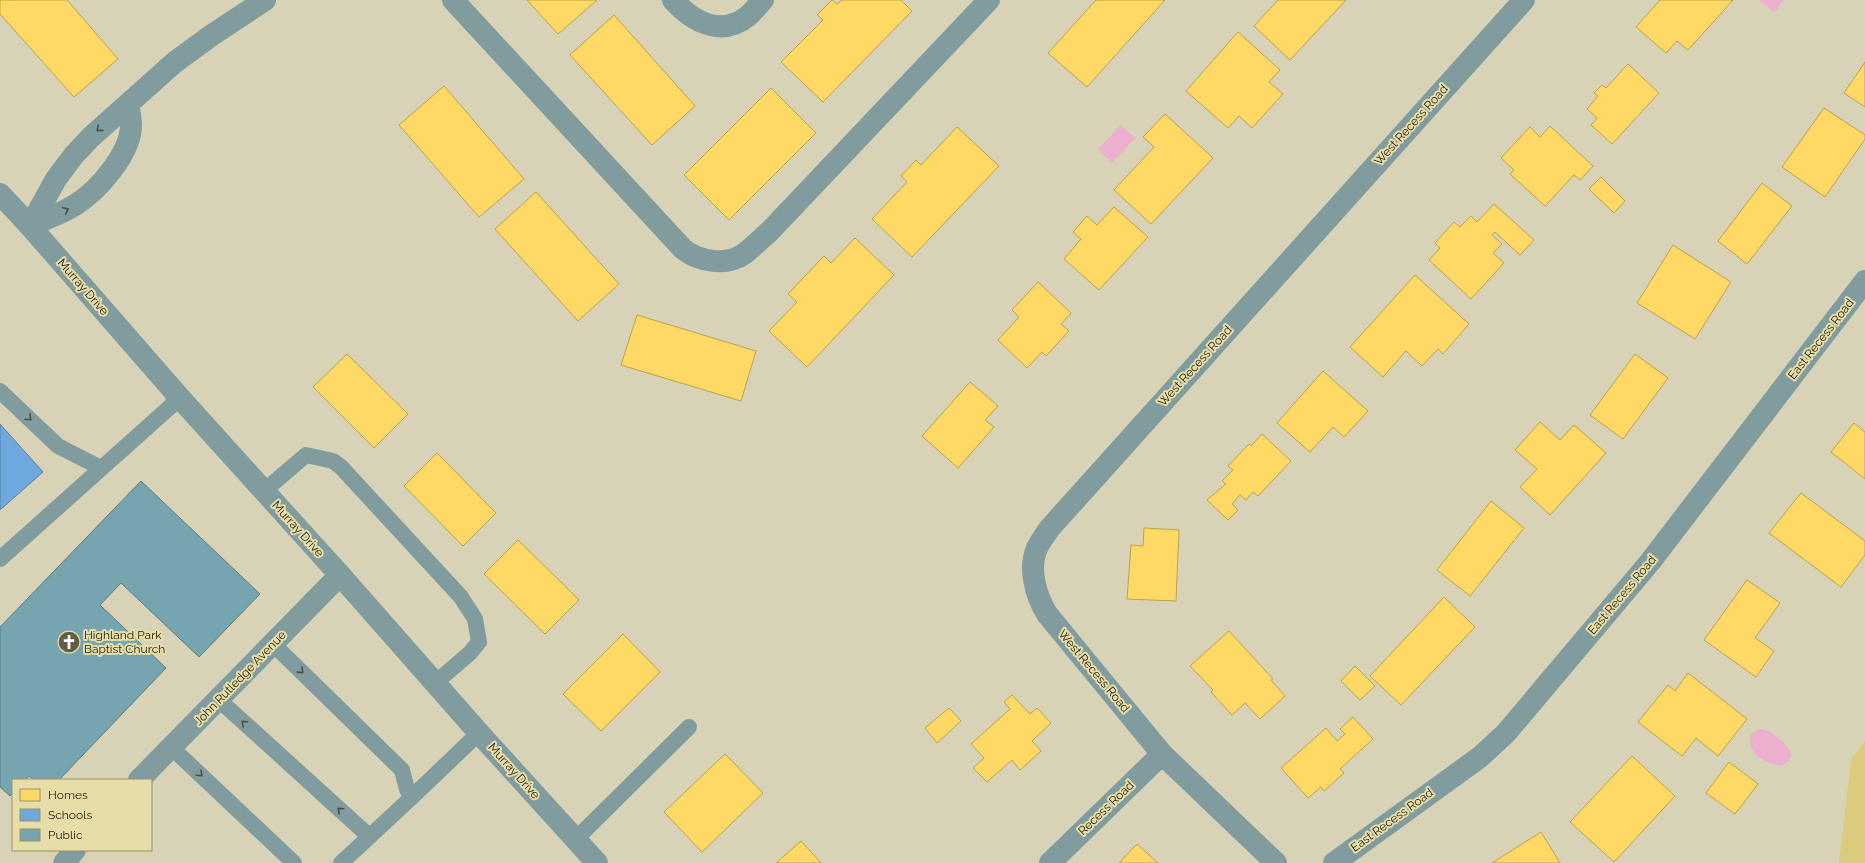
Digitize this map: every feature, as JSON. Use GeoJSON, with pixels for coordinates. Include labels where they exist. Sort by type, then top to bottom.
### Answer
{"type":"FeatureCollection","features":[{"type":"Feature","properties":{"kind":"street"},"geometry":{"type":"LineString","coordinates":[[30,226],[56,179],[74,155],[91,137],[195,47],[265,0]]}},
{"type":"Feature","properties":{"kind":"street"},"geometry":{"type":"LineString","coordinates":[[453,0],[683,249],[695,256],[708,260],[720,261],[728,260],[744,254],[770,231],[989,0]]}},
{"type":"Feature","properties":{"kind":"street"},"geometry":{"type":"LineString","coordinates":[[673,0],[702,24],[717,26],[729,25],[747,16],[762,0]]}},
{"type":"Feature","properties":{"kind":"street","name":"West Recess Road"},"geometry":{"type":"LineString","coordinates":[[1162,754],[1047,614],[1038,600],[1035,588],[1034,570],[1037,549],[1048,529],[1524,0]]}},
{"type":"Feature","properties":{"kind":"street"},"geometry":{"type":"LineString","coordinates":[[30,226],[74,206],[87,197],[109,173],[125,149],[129,138],[131,126],[128,104]]}},
{"type":"Feature","properties":{"kind":"street","name":"Murray Drive"},"geometry":{"type":"LineString","coordinates":[[0,194],[30,226],[180,398],[597,863]]}},
{"type":"Feature","properties":{"kind":"street","name":"East Recess Road"},"geometry":{"type":"LineString","coordinates":[[1334,863],[1480,757],[1509,729],[1650,562],[1865,281]]}},
{"type":"Feature","properties":{"kind":"street","name":"John Rutledge Avenue"},"geometry":{"type":"LineString","coordinates":[[140,779],[340,575]]}},
{"type":"Feature","properties":{"kind":"street"},"geometry":{"type":"LineString","coordinates":[[1162,754],[1276,863]]}},
{"type":"Feature","properties":{"kind":"street","name":"Recess Road"},"geometry":{"type":"LineString","coordinates":[[1050,863],[1162,754]]}},
{"type":"Feature","properties":{"kind":"street"},"geometry":{"type":"LineString","coordinates":[[64,863],[74,851]]}},
{"type":"Feature","properties":{"kind":"lane"},"geometry":{"type":"LineString","coordinates":[[0,392],[58,446],[101,468]]}},
{"type":"Feature","properties":{"kind":"lane"},"geometry":{"type":"LineString","coordinates":[[0,559],[180,398]]}},
{"type":"Feature","properties":{"kind":"lane"},"geometry":{"type":"LineString","coordinates":[[264,491],[306,455],[333,461],[341,467],[461,598],[475,619],[479,642],[470,653],[435,683]]}},
{"type":"Feature","properties":{"kind":"lane"},"geometry":{"type":"LineString","coordinates":[[273,644],[402,770],[411,798]]}},
{"type":"Feature","properties":{"kind":"lane"},"geometry":{"type":"LineString","coordinates":[[218,699],[369,836]]}},
{"type":"Feature","properties":{"kind":"lane"},"geometry":{"type":"LineString","coordinates":[[576,839],[688,727]]}},
{"type":"Feature","properties":{"kind":"lane"},"geometry":{"type":"LineString","coordinates":[[341,863],[479,733]]}},
{"type":"Feature","properties":{"kind":"lane"},"geometry":{"type":"LineString","coordinates":[[171,747],[294,863]]}},
{"type":"Feature","properties":{"kind":"shaded area"},"geometry":{"type":"Polygon","coordinates":[[[1759,0],[1783,0],[1776,11],[1772,11],[1759,0]]]}},
{"type":"Feature","properties":{"kind":"shaded area"},"geometry":{"type":"Polygon","coordinates":[[[1121,125],[1135,138],[1112,163],[1098,149],[1121,125]]]}},
{"type":"Feature","properties":{"kind":"shaded area"},"geometry":{"type":"Polygon","coordinates":[[[1760,729],[1772,733],[1782,741],[1790,751],[1791,757],[1782,766],[1763,760],[1751,747],[1751,734],[1760,729]]]}},
{"type":"Feature","properties":{"kind":"shaded area"},"geometry":{"type":"Polygon","coordinates":[[[1865,741],[1865,863],[1839,863],[1851,760],[1865,741]]]}},
{"type":"Feature","properties":{"kind":"building: Homes"},"geometry":{"type":"Polygon","coordinates":[[[0,0],[67,0],[118,59],[74,97],[0,14],[0,0]]]}},
{"type":"Feature","properties":{"kind":"building: Homes"},"geometry":{"type":"Polygon","coordinates":[[[527,0],[597,0],[558,34],[527,0]]]}},
{"type":"Feature","properties":{"kind":"building: Homes"},"geometry":{"type":"Polygon","coordinates":[[[832,0],[837,4],[842,0],[901,0],[912,11],[823,102],[781,62],[823,20],[817,15],[832,0]]]}},
{"type":"Feature","properties":{"kind":"building: Homes"},"geometry":{"type":"Polygon","coordinates":[[[1096,0],[1165,0],[1087,87],[1048,53],[1096,0]]]}},
{"type":"Feature","properties":{"kind":"building: Homes"},"geometry":{"type":"Polygon","coordinates":[[[1278,0],[1346,0],[1290,60],[1254,26],[1278,0]]]}},
{"type":"Feature","properties":{"kind":"building: Homes"},"geometry":{"type":"Polygon","coordinates":[[[1660,0],[1733,0],[1688,50],[1677,41],[1666,53],[1636,27],[1660,0]]]}},
{"type":"Feature","properties":{"kind":"building: Homes"},"geometry":{"type":"Polygon","coordinates":[[[614,15],[695,106],[652,145],[570,55],[614,15]]]}},
{"type":"Feature","properties":{"kind":"building: Homes"},"geometry":{"type":"Polygon","coordinates":[[[1238,32],[1280,70],[1269,82],[1283,94],[1252,128],[1239,116],[1228,128],[1186,91],[1238,32]]]}},
{"type":"Feature","properties":{"kind":"building: Homes"},"geometry":{"type":"Polygon","coordinates":[[[1865,62],[1865,107],[1844,93],[1865,62]]]}},
{"type":"Feature","properties":{"kind":"building: Homes"},"geometry":{"type":"Polygon","coordinates":[[[1628,64],[1659,93],[1612,144],[1591,125],[1597,118],[1587,109],[1598,96],[1594,93],[1602,85],[1606,88],[1628,64]]]}},
{"type":"Feature","properties":{"kind":"building: Homes"},"geometry":{"type":"Polygon","coordinates":[[[444,86],[524,179],[479,217],[399,125],[444,86]]]}},
{"type":"Feature","properties":{"kind":"building: Homes"},"geometry":{"type":"Polygon","coordinates":[[[771,88],[816,133],[729,220],[684,175],[771,88]]]}},
{"type":"Feature","properties":{"kind":"building: Homes"},"geometry":{"type":"Polygon","coordinates":[[[1824,108],[1865,135],[1865,139],[1825,197],[1782,167],[1824,108]]]}},
{"type":"Feature","properties":{"kind":"building: Homes"},"geometry":{"type":"Polygon","coordinates":[[[1165,114],[1213,158],[1151,224],[1114,190],[1154,147],[1143,137],[1165,114]]]}},
{"type":"Feature","properties":{"kind":"building: Homes"},"geometry":{"type":"Polygon","coordinates":[[[1550,126],[1593,166],[1580,180],[1574,175],[1545,206],[1510,174],[1514,170],[1501,158],[1530,127],[1540,137],[1550,126]]]}},
{"type":"Feature","properties":{"kind":"building: Homes"},"geometry":{"type":"Polygon","coordinates":[[[957,127],[999,166],[912,257],[872,219],[907,182],[901,176],[916,160],[921,165],[957,127]]]}},
{"type":"Feature","properties":{"kind":"building: Homes"},"geometry":{"type":"Polygon","coordinates":[[[1601,177],[1625,201],[1614,213],[1589,189],[1601,177]]]}},
{"type":"Feature","properties":{"kind":"building: Homes"},"geometry":{"type":"Polygon","coordinates":[[[1762,183],[1792,206],[1747,264],[1718,241],[1762,183]]]}},
{"type":"Feature","properties":{"kind":"building: Homes"},"geometry":{"type":"Polygon","coordinates":[[[536,192],[619,284],[578,321],[495,229],[536,192]]]}},
{"type":"Feature","properties":{"kind":"building: Homes"},"geometry":{"type":"Polygon","coordinates":[[[1494,204],[1534,240],[1520,255],[1495,232],[1492,235],[1502,244],[1493,253],[1504,263],[1471,299],[1429,260],[1440,248],[1435,243],[1454,222],[1460,227],[1471,216],[1477,222],[1494,204]]]}},
{"type":"Feature","properties":{"kind":"building: Homes"},"geometry":{"type":"Polygon","coordinates":[[[1114,207],[1148,237],[1099,290],[1064,259],[1081,239],[1073,232],[1087,216],[1097,225],[1114,207]]]}},
{"type":"Feature","properties":{"kind":"building: Homes"},"geometry":{"type":"Polygon","coordinates":[[[855,238],[894,275],[807,367],[769,331],[797,302],[788,294],[824,256],[831,263],[855,238]]]}},
{"type":"Feature","properties":{"kind":"building: Homes"},"geometry":{"type":"Polygon","coordinates":[[[1673,245],[1731,282],[1695,339],[1637,303],[1673,245]]]}},
{"type":"Feature","properties":{"kind":"building: Homes"},"geometry":{"type":"Polygon","coordinates":[[[1415,275],[1469,324],[1443,354],[1438,349],[1422,366],[1406,351],[1383,377],[1350,347],[1415,275]]]}},
{"type":"Feature","properties":{"kind":"building: Homes"},"geometry":{"type":"Polygon","coordinates":[[[1038,282],[1071,313],[1061,324],[1069,331],[1046,356],[1042,352],[1027,368],[998,340],[1019,317],[1012,310],[1038,282]]]}},
{"type":"Feature","properties":{"kind":"building: Homes"},"geometry":{"type":"Polygon","coordinates":[[[637,315],[756,351],[741,401],[621,365],[637,315]]]}},
{"type":"Feature","properties":{"kind":"building: Homes"},"geometry":{"type":"Polygon","coordinates":[[[347,354],[408,414],[374,448],[313,387],[347,354]]]}},
{"type":"Feature","properties":{"kind":"building: Homes"},"geometry":{"type":"Polygon","coordinates":[[[1635,354],[1668,378],[1623,439],[1590,415],[1635,354]]]}},
{"type":"Feature","properties":{"kind":"building: Homes"},"geometry":{"type":"Polygon","coordinates":[[[1323,371],[1368,411],[1344,437],[1333,427],[1310,452],[1277,423],[1323,371]]]}},
{"type":"Feature","properties":{"kind":"building: Homes"},"geometry":{"type":"Polygon","coordinates":[[[970,382],[998,406],[985,420],[994,427],[958,468],[922,436],[970,382]]]}},
{"type":"Feature","properties":{"kind":"building: Homes"},"geometry":{"type":"Polygon","coordinates":[[[1540,422],[1560,440],[1574,425],[1606,453],[1550,515],[1520,487],[1537,469],[1515,450],[1540,422]]]}},
{"type":"Feature","properties":{"kind":"building: Homes"},"geometry":{"type":"Polygon","coordinates":[[[1854,423],[1865,432],[1865,479],[1831,452],[1854,423]]]}},
{"type":"Feature","properties":{"kind":"building: Homes"},"geometry":{"type":"Polygon","coordinates":[[[1262,434],[1291,461],[1258,496],[1253,492],[1246,500],[1240,495],[1232,504],[1238,510],[1228,520],[1207,500],[1226,484],[1222,481],[1233,470],[1228,466],[1249,444],[1251,446],[1262,434]]]}},
{"type":"Feature","properties":{"kind":"building: Homes"},"geometry":{"type":"Polygon","coordinates":[[[437,453],[496,513],[463,546],[404,486],[437,453]]]}},
{"type":"Feature","properties":{"kind":"building: Homes"},"geometry":{"type":"Polygon","coordinates":[[[1801,493],[1865,541],[1865,555],[1841,587],[1769,533],[1801,493]]]}},
{"type":"Feature","properties":{"kind":"building: Homes"},"geometry":{"type":"Polygon","coordinates":[[[1491,501],[1524,528],[1470,596],[1437,570],[1491,501]]]}},
{"type":"Feature","properties":{"kind":"building: Homes"},"geometry":{"type":"Polygon","coordinates":[[[1144,528],[1179,530],[1176,601],[1127,599],[1131,545],[1143,546],[1144,528]]]}},
{"type":"Feature","properties":{"kind":"building: Homes"},"geometry":{"type":"Polygon","coordinates":[[[518,540],[579,600],[545,634],[484,574],[518,540]]]}},
{"type":"Feature","properties":{"kind":"building: Homes"},"geometry":{"type":"Polygon","coordinates":[[[1747,580],[1780,603],[1755,638],[1774,651],[1756,677],[1704,640],[1747,580]]]}},
{"type":"Feature","properties":{"kind":"building: Homes"},"geometry":{"type":"Polygon","coordinates":[[[1444,597],[1475,627],[1401,705],[1370,676],[1444,597]]]}},
{"type":"Feature","properties":{"kind":"building: Homes"},"geometry":{"type":"Polygon","coordinates":[[[1229,631],[1273,679],[1271,680],[1285,696],[1260,719],[1245,703],[1232,715],[1211,692],[1213,690],[1190,666],[1229,631]]]}},
{"type":"Feature","properties":{"kind":"building: Homes"},"geometry":{"type":"Polygon","coordinates":[[[623,634],[660,672],[601,731],[563,694],[623,634]]]}},
{"type":"Feature","properties":{"kind":"building: Homes"},"geometry":{"type":"Polygon","coordinates":[[[1355,666],[1375,686],[1360,700],[1341,681],[1355,666]]]}},
{"type":"Feature","properties":{"kind":"building: Homes"},"geometry":{"type":"Polygon","coordinates":[[[1688,673],[1747,719],[1718,756],[1696,738],[1682,756],[1638,722],[1668,685],[1675,691],[1688,673]]]}},
{"type":"Feature","properties":{"kind":"building: Homes"},"geometry":{"type":"Polygon","coordinates":[[[1012,695],[1030,714],[1037,708],[1051,723],[1032,741],[1041,751],[1020,770],[1012,760],[987,782],[973,768],[984,758],[971,744],[1010,709],[1004,702],[1012,695]]]}},
{"type":"Feature","properties":{"kind":"building: Homes"},"geometry":{"type":"Polygon","coordinates":[[[949,708],[961,721],[937,743],[925,728],[949,708]]]}},
{"type":"Feature","properties":{"kind":"building: Homes"},"geometry":{"type":"Polygon","coordinates":[[[1353,717],[1373,739],[1340,769],[1344,773],[1324,791],[1321,787],[1308,798],[1281,768],[1326,728],[1337,741],[1345,734],[1340,729],[1353,717]]]}},
{"type":"Feature","properties":{"kind":"building: Homes"},"geometry":{"type":"Polygon","coordinates":[[[725,754],[763,793],[702,852],[664,812],[725,754]]]}},
{"type":"Feature","properties":{"kind":"building: Homes"},"geometry":{"type":"Polygon","coordinates":[[[1632,756],[1675,796],[1614,862],[1570,822],[1632,756]]]}},
{"type":"Feature","properties":{"kind":"building: Homes"},"geometry":{"type":"Polygon","coordinates":[[[1729,762],[1758,784],[1735,814],[1706,793],[1729,762]]]}},
{"type":"Feature","properties":{"kind":"building: Homes"},"geometry":{"type":"Polygon","coordinates":[[[1541,832],[1560,863],[1492,863],[1541,832]]]}},
{"type":"Feature","properties":{"kind":"building: Homes"},"geometry":{"type":"Polygon","coordinates":[[[801,841],[821,863],[776,863],[801,841]]]}},
{"type":"Feature","properties":{"kind":"building: Homes"},"geometry":{"type":"Polygon","coordinates":[[[1137,844],[1158,863],[1119,863],[1137,844]]]}},
{"type":"Feature","properties":{"kind":"building: Schools"},"geometry":{"type":"Polygon","coordinates":[[[0,424],[43,472],[0,510],[0,424]]]}},
{"type":"Feature","properties":{"kind":"building: Public","name":"Highland Park Baptist Church"},"geometry":{"type":"Polygon","coordinates":[[[141,481],[260,594],[199,657],[121,583],[100,605],[166,668],[60,779],[33,779],[29,776],[26,779],[12,779],[12,794],[10,796],[0,787],[0,627],[141,481]]]}},
{"type":"Feature","properties":{"kind":"place","name":"Highland Park Baptist Church"},"geometry":{"type":"Point","coordinates":[69,642]}}]}
